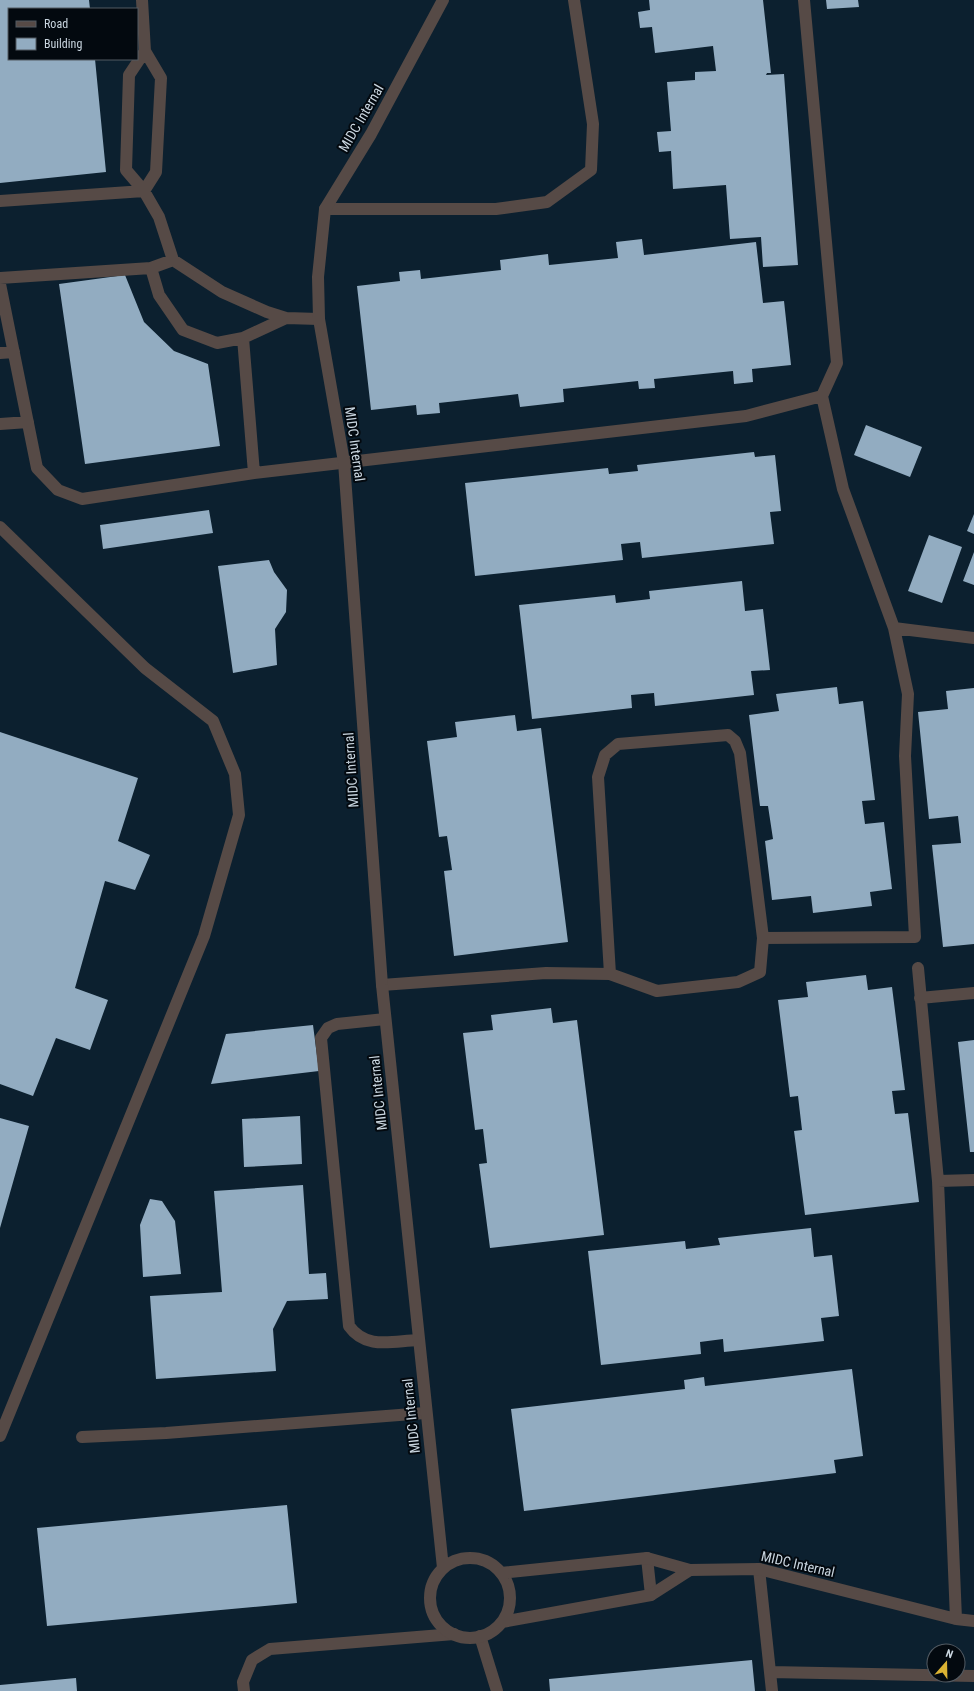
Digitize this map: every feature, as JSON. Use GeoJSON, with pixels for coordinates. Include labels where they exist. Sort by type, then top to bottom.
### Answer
{"type":"FeatureCollection","features":[{"type":"Feature","properties":{"kind":"street"},"geometry":{"type":"LineString","coordinates":[[142,0],[145,51],[161,78],[156,172],[144,190]]}},
{"type":"Feature","properties":{"kind":"street","name":"MIDC Internal"},"geometry":{"type":"LineString","coordinates":[[443,0],[371,134],[325,209],[318,277],[319,319],[344,462],[385,1019],[443,1568]]}},
{"type":"Feature","properties":{"kind":"street"},"geometry":{"type":"LineString","coordinates":[[325,209],[496,209],[547,202],[591,170],[593,124],[574,0]]}},
{"type":"Feature","properties":{"kind":"street"},"geometry":{"type":"LineString","coordinates":[[763,938],[915,937],[905,756],[908,694],[894,628],[843,489],[822,396],[837,363],[804,0]]}},
{"type":"Feature","properties":{"kind":"street"},"geometry":{"type":"LineString","coordinates":[[145,51],[128,75],[126,170],[144,190],[159,217],[173,260],[222,292],[267,312],[286,318],[319,319]]}},
{"type":"Feature","properties":{"kind":"street"},"geometry":{"type":"LineString","coordinates":[[0,201],[144,190]]}},
{"type":"Feature","properties":{"kind":"street"},"geometry":{"type":"LineString","coordinates":[[0,278],[151,268],[173,260]]}},
{"type":"Feature","properties":{"kind":"street"},"geometry":{"type":"LineString","coordinates":[[151,268],[159,295],[183,330],[218,343],[243,338],[286,318]]}},
{"type":"Feature","properties":{"kind":"street"},"geometry":{"type":"LineString","coordinates":[[0,284],[37,468],[58,490],[82,499],[254,473],[746,416],[822,396]]}},
{"type":"Feature","properties":{"kind":"street"},"geometry":{"type":"LineString","coordinates":[[243,338],[254,473]]}},
{"type":"Feature","properties":{"kind":"street"},"geometry":{"type":"LineString","coordinates":[[0,353],[14,352]]}},
{"type":"Feature","properties":{"kind":"street"},"geometry":{"type":"LineString","coordinates":[[0,424],[28,422]]}},
{"type":"Feature","properties":{"kind":"street"},"geometry":{"type":"LineString","coordinates":[[0,527],[145,668],[213,721],[235,774],[239,815],[204,936],[0,1436]]}},
{"type":"Feature","properties":{"kind":"street"},"geometry":{"type":"LineString","coordinates":[[894,628],[974,638]]}},
{"type":"Feature","properties":{"kind":"street"},"geometry":{"type":"LineString","coordinates":[[382,985],[546,973],[610,974],[657,991],[738,982],[760,972],[763,938],[740,753],[735,741],[728,736],[618,744],[605,755],[598,777],[610,974]]}},
{"type":"Feature","properties":{"kind":"street"},"geometry":{"type":"LineString","coordinates":[[918,968],[938,1181],[956,1619]]}},
{"type":"Feature","properties":{"kind":"street"},"geometry":{"type":"LineString","coordinates":[[920,998],[974,993]]}},
{"type":"Feature","properties":{"kind":"street"},"geometry":{"type":"LineString","coordinates":[[385,1019],[337,1024],[328,1028],[321,1038],[349,1326],[356,1336],[369,1342],[418,1340]]}},
{"type":"Feature","properties":{"kind":"street"},"geometry":{"type":"LineString","coordinates":[[938,1181],[974,1180]]}},
{"type":"Feature","properties":{"kind":"street"},"geometry":{"type":"LineString","coordinates":[[82,1437],[166,1433],[426,1413]]}},
{"type":"Feature","properties":{"kind":"street"},"geometry":{"type":"LineString","coordinates":[[244,1691],[243,1682],[252,1660],[270,1650],[454,1634],[467,1637],[480,1636],[492,1631],[502,1622],[508,1610],[510,1597],[507,1584],[501,1573],[492,1564],[480,1559],[466,1558],[454,1561],[443,1568],[435,1579],[430,1591],[430,1604],[435,1617],[443,1627],[454,1634]]}},
{"type":"Feature","properties":{"kind":"street"},"geometry":{"type":"LineString","coordinates":[[501,1573],[647,1558],[651,1595]]}},
{"type":"Feature","properties":{"kind":"street","name":"MIDC Internal"},"geometry":{"type":"LineString","coordinates":[[647,1558],[690,1570],[759,1569],[956,1619],[974,1621]]}},
{"type":"Feature","properties":{"kind":"street"},"geometry":{"type":"LineString","coordinates":[[759,1569],[772,1691]]}},
{"type":"Feature","properties":{"kind":"street"},"geometry":{"type":"LineString","coordinates":[[502,1622],[651,1595],[690,1570]]}},
{"type":"Feature","properties":{"kind":"street"},"geometry":{"type":"LineString","coordinates":[[480,1636],[497,1691]]}},
{"type":"Feature","properties":{"kind":"street"},"geometry":{"type":"LineString","coordinates":[[770,1672],[974,1676]]}},
{"type":"Feature","properties":{"kind":"building"},"geometry":{"type":"Polygon","coordinates":[[[0,0],[89,0],[90,8],[8,8],[8,60],[95,60],[106,172],[0,183],[0,0]]]}},
{"type":"Feature","properties":{"kind":"building"},"geometry":{"type":"Polygon","coordinates":[[[649,0],[763,0],[771,73],[767,73],[766,75],[784,74],[798,265],[763,267],[761,237],[730,239],[726,185],[673,189],[671,151],[659,152],[657,132],[671,131],[667,82],[695,80],[695,72],[716,71],[713,46],[655,53],[652,27],[640,28],[638,12],[650,10],[649,0]]]}},
{"type":"Feature","properties":{"kind":"building"},"geometry":{"type":"Polygon","coordinates":[[[826,0],[858,0],[859,7],[827,9],[826,0]]]}},
{"type":"Feature","properties":{"kind":"building"},"geometry":{"type":"Polygon","coordinates":[[[642,239],[644,255],[756,242],[763,303],[784,301],[791,365],[752,369],[753,382],[734,384],[733,371],[654,379],[655,388],[639,389],[638,381],[563,389],[564,402],[520,407],[518,394],[439,403],[440,413],[417,415],[416,405],[371,410],[357,286],[400,281],[399,272],[420,270],[421,279],[501,270],[500,260],[548,254],[549,265],[618,258],[616,242],[642,239]]]}},
{"type":"Feature","properties":{"kind":"building"},"geometry":{"type":"Polygon","coordinates":[[[125,275],[144,322],[174,351],[208,364],[220,446],[85,464],[59,284],[125,275]]]}},
{"type":"Feature","properties":{"kind":"building"},"geometry":{"type":"Polygon","coordinates":[[[866,425],[922,447],[910,477],[854,455],[866,425]]]}},
{"type":"Feature","properties":{"kind":"building"},"geometry":{"type":"Polygon","coordinates":[[[754,452],[755,457],[775,455],[781,511],[770,512],[774,544],[642,558],[640,542],[621,544],[623,560],[475,576],[465,483],[608,468],[609,474],[638,471],[637,465],[754,452]]]}},
{"type":"Feature","properties":{"kind":"building"},"geometry":{"type":"Polygon","coordinates":[[[209,510],[213,533],[103,549],[100,525],[209,510]]]}},
{"type":"Feature","properties":{"kind":"building"},"geometry":{"type":"Polygon","coordinates":[[[974,514],[974,534],[967,531],[974,514]]]}},
{"type":"Feature","properties":{"kind":"building"},"geometry":{"type":"Polygon","coordinates":[[[929,535],[962,547],[942,603],[908,591],[929,535]]]}},
{"type":"Feature","properties":{"kind":"building"},"geometry":{"type":"Polygon","coordinates":[[[974,552],[974,585],[963,581],[974,552]]]}},
{"type":"Feature","properties":{"kind":"building"},"geometry":{"type":"Polygon","coordinates":[[[269,560],[274,572],[287,590],[286,612],[275,629],[277,665],[233,673],[218,566],[269,560]]]}},
{"type":"Feature","properties":{"kind":"building"},"geometry":{"type":"Polygon","coordinates":[[[742,581],[745,611],[763,609],[770,670],[751,671],[754,695],[655,706],[654,693],[631,695],[632,708],[532,719],[519,605],[615,595],[616,603],[650,599],[649,591],[742,581]]]}},
{"type":"Feature","properties":{"kind":"building"},"geometry":{"type":"Polygon","coordinates":[[[837,687],[839,704],[863,701],[875,800],[862,801],[865,824],[884,822],[892,889],[870,892],[872,906],[813,913],[811,896],[772,900],[765,841],[773,839],[768,806],[760,806],[749,715],[779,711],[776,694],[837,687]]]}},
{"type":"Feature","properties":{"kind":"building"},"geometry":{"type":"Polygon","coordinates":[[[974,688],[974,944],[943,947],[932,845],[961,843],[958,816],[929,819],[918,712],[948,709],[946,691],[974,688]]]}},
{"type":"Feature","properties":{"kind":"building"},"geometry":{"type":"Polygon","coordinates":[[[515,715],[517,731],[541,728],[568,942],[454,956],[444,871],[452,870],[447,836],[439,837],[427,741],[457,737],[455,722],[515,715]]]}},
{"type":"Feature","properties":{"kind":"building"},"geometry":{"type":"Polygon","coordinates":[[[0,732],[138,778],[118,841],[150,855],[135,890],[105,881],[75,988],[108,1000],[90,1050],[56,1038],[33,1096],[0,1084],[0,732]]]}},
{"type":"Feature","properties":{"kind":"building"},"geometry":{"type":"Polygon","coordinates":[[[866,975],[868,990],[892,987],[905,1090],[892,1091],[895,1114],[908,1113],[919,1202],[805,1215],[794,1131],[802,1130],[798,1096],[790,1097],[778,1000],[808,997],[806,982],[866,975]]]}},
{"type":"Feature","properties":{"kind":"building"},"geometry":{"type":"Polygon","coordinates":[[[551,1008],[553,1023],[577,1020],[604,1235],[490,1248],[479,1164],[487,1163],[483,1129],[475,1130],[463,1033],[493,1030],[491,1015],[551,1008]]]}},
{"type":"Feature","properties":{"kind":"building"},"geometry":{"type":"Polygon","coordinates":[[[313,1025],[319,1071],[211,1084],[226,1034],[313,1025]]]}},
{"type":"Feature","properties":{"kind":"building"},"geometry":{"type":"Polygon","coordinates":[[[974,1040],[974,1152],[970,1152],[958,1042],[974,1040]]]}},
{"type":"Feature","properties":{"kind":"building"},"geometry":{"type":"Polygon","coordinates":[[[300,1116],[302,1164],[244,1167],[242,1119],[300,1116]]]}},
{"type":"Feature","properties":{"kind":"building"},"geometry":{"type":"Polygon","coordinates":[[[0,1118],[29,1126],[0,1228],[0,1118]]]}},
{"type":"Feature","properties":{"kind":"building"},"geometry":{"type":"Polygon","coordinates":[[[303,1185],[309,1274],[326,1273],[328,1299],[287,1301],[273,1329],[276,1371],[156,1379],[150,1296],[222,1292],[214,1191],[303,1185]]]}},
{"type":"Feature","properties":{"kind":"building"},"geometry":{"type":"Polygon","coordinates":[[[150,1199],[162,1201],[175,1221],[181,1274],[143,1277],[140,1225],[150,1199]]]}},
{"type":"Feature","properties":{"kind":"building"},"geometry":{"type":"Polygon","coordinates":[[[811,1228],[814,1257],[832,1255],[839,1316],[821,1318],[824,1341],[724,1352],[723,1339],[700,1342],[701,1354],[601,1365],[588,1251],[685,1241],[686,1249],[720,1245],[718,1238],[811,1228]]]}},
{"type":"Feature","properties":{"kind":"building"},"geometry":{"type":"Polygon","coordinates":[[[852,1369],[863,1456],[834,1460],[836,1473],[524,1511],[511,1409],[685,1389],[684,1380],[704,1377],[705,1386],[852,1369]]]}},
{"type":"Feature","properties":{"kind":"building"},"geometry":{"type":"Polygon","coordinates":[[[287,1505],[297,1603],[47,1626],[37,1528],[287,1505]]]}},
{"type":"Feature","properties":{"kind":"building"},"geometry":{"type":"Polygon","coordinates":[[[752,1660],[755,1691],[550,1691],[549,1679],[752,1660]]]}},
{"type":"Feature","properties":{"kind":"building"},"geometry":{"type":"Polygon","coordinates":[[[76,1678],[77,1691],[0,1691],[0,1685],[76,1678]]]}}]}
